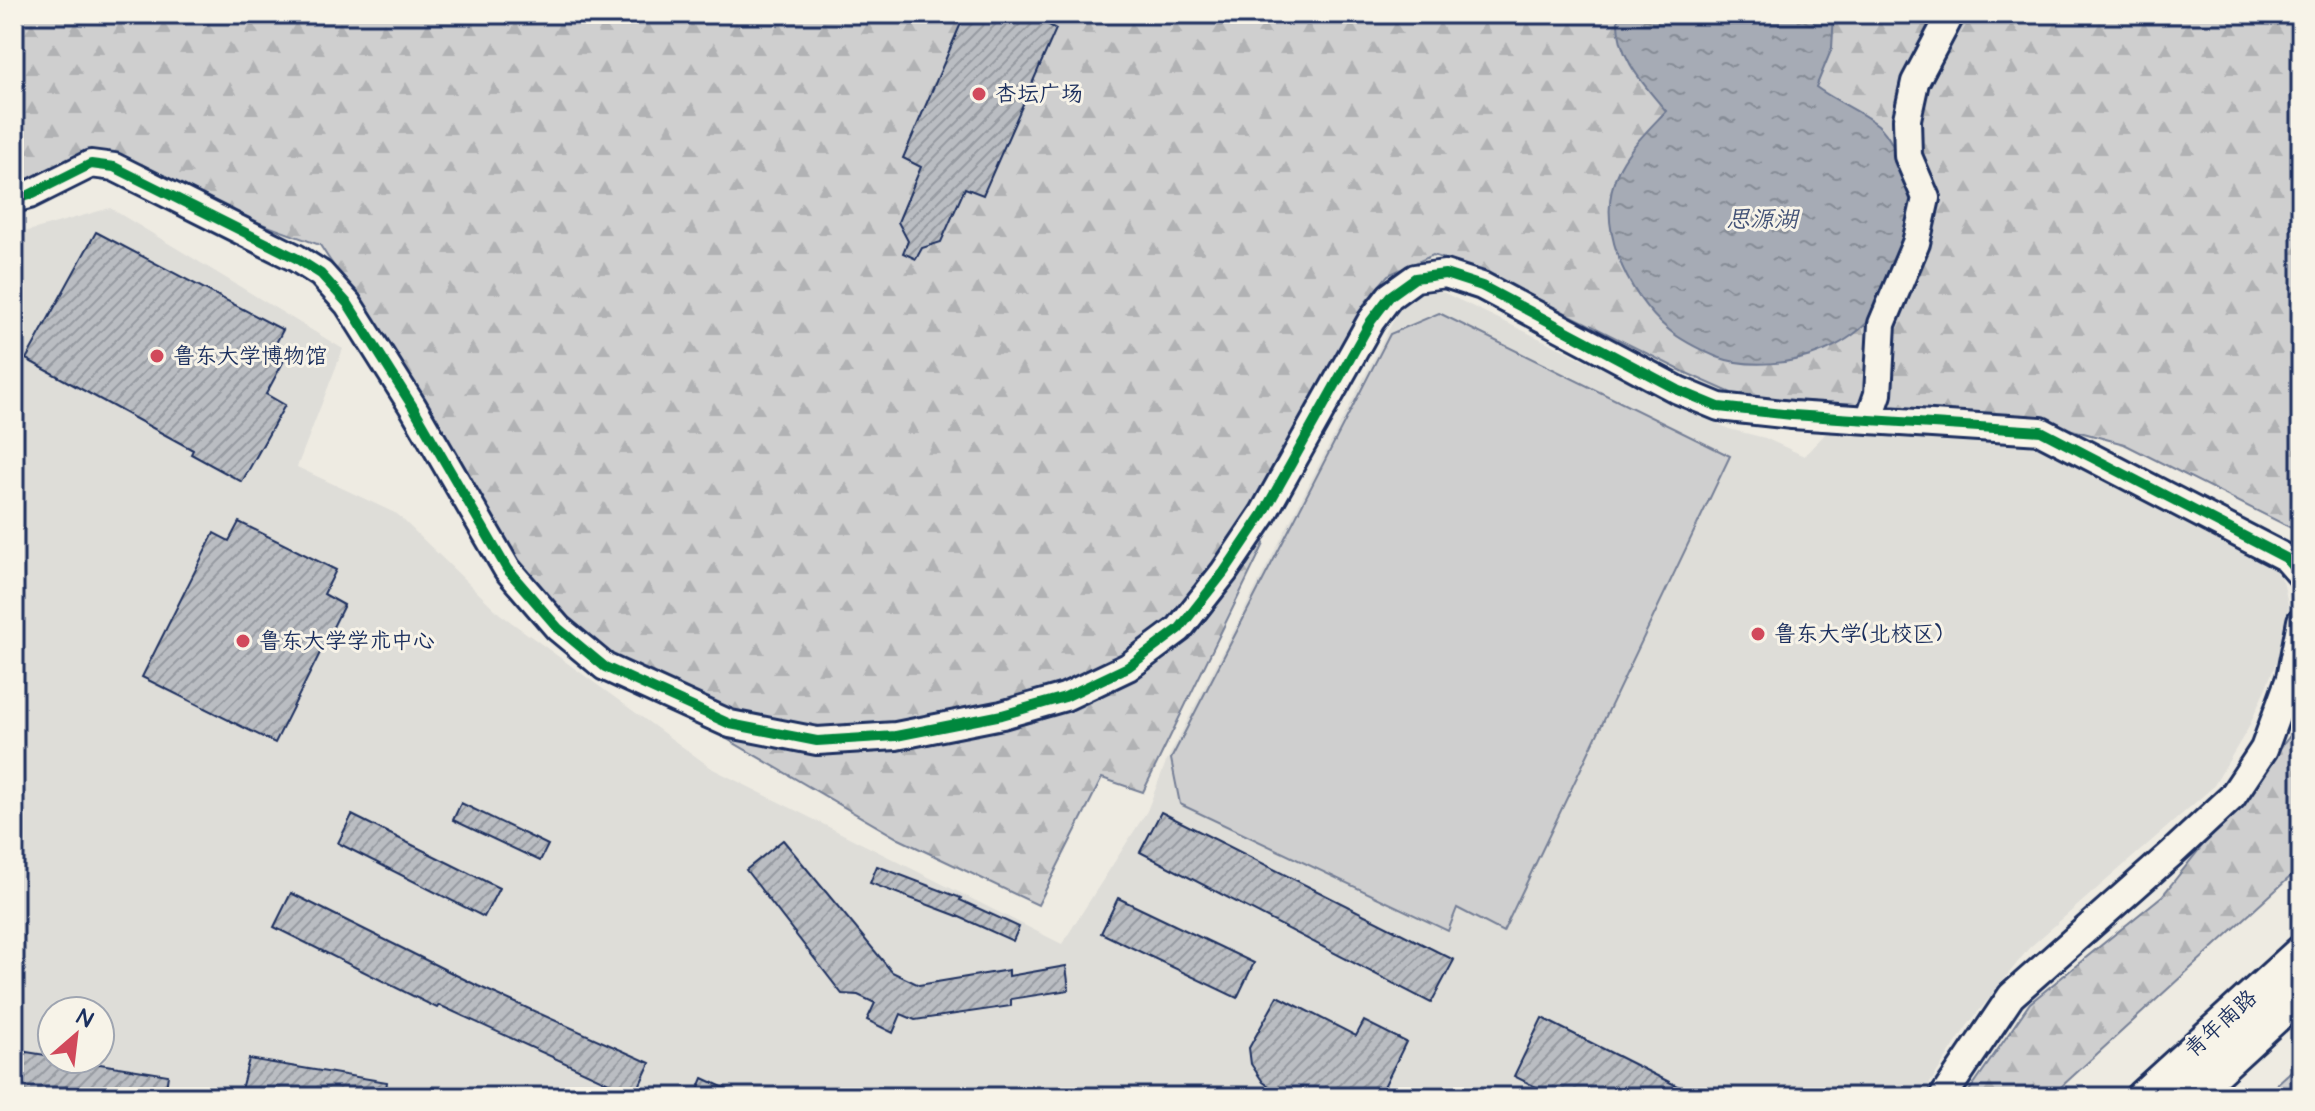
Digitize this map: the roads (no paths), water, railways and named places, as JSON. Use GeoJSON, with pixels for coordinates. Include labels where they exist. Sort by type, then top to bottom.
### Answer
{"type":"FeatureCollection","features":[{"type":"Feature","properties":{"kind":"main road","name":"青年南路"},"geometry":{"type":"LineString","coordinates":[[2142,1097],[2301,952]]}},
{"type":"Feature","properties":{"kind":"main road","name":"青年南路"},"geometry":{"type":"LineString","coordinates":[[2188,1097],[2301,993]]}},
{"type":"Feature","properties":{"kind":"street"},"geometry":{"type":"LineString","coordinates":[[1869,420],[1878,394],[1882,324],[1916,243],[1926,198],[1908,156],[1907,119],[1915,82],[1951,14]]}},
{"type":"Feature","properties":{"kind":"street"},"geometry":{"type":"LineString","coordinates":[[14,199],[29,195],[91,164],[114,167],[296,258],[321,274],[348,304],[384,360],[507,569],[558,628],[605,667],[730,724],[817,741],[896,736],[1002,715],[1065,697],[1128,667],[1179,629],[1224,572],[1263,514],[1371,321],[1390,296],[1415,278],[1445,274],[1482,286],[1678,390],[1719,407],[1792,415],[2041,431],[2286,558],[2301,575]]}},
{"type":"Feature","properties":{"kind":"street"},"geometry":{"type":"LineString","coordinates":[[1943,1097],[2011,996],[2232,797],[2264,749],[2290,678],[2301,621]]}},
{"type":"Feature","properties":{"kind":"water","name":"思源湖"},"geometry":{"type":"Polygon","coordinates":[[[1618,14],[1834,14],[1832,48],[1816,87],[1871,120],[1886,134],[1899,160],[1911,207],[1910,233],[1883,298],[1871,318],[1853,335],[1824,351],[1799,359],[1757,364],[1730,361],[1674,334],[1639,297],[1618,256],[1612,233],[1612,188],[1630,152],[1666,111],[1639,79],[1626,55],[1618,29],[1618,14]]]}},
{"type":"Feature","properties":{"kind":"place","name":"杏坛广场"},"geometry":{"type":"Point","coordinates":[979,94]}},
{"type":"Feature","properties":{"kind":"place","name":"鲁东大学博物馆"},"geometry":{"type":"Point","coordinates":[157,356]}},
{"type":"Feature","properties":{"kind":"place","name":"鲁东大学(北校区)"},"geometry":{"type":"Point","coordinates":[1758,634]}},
{"type":"Feature","properties":{"kind":"place","name":"鲁东大学学术中心"},"geometry":{"type":"Point","coordinates":[243,641]}}]}
